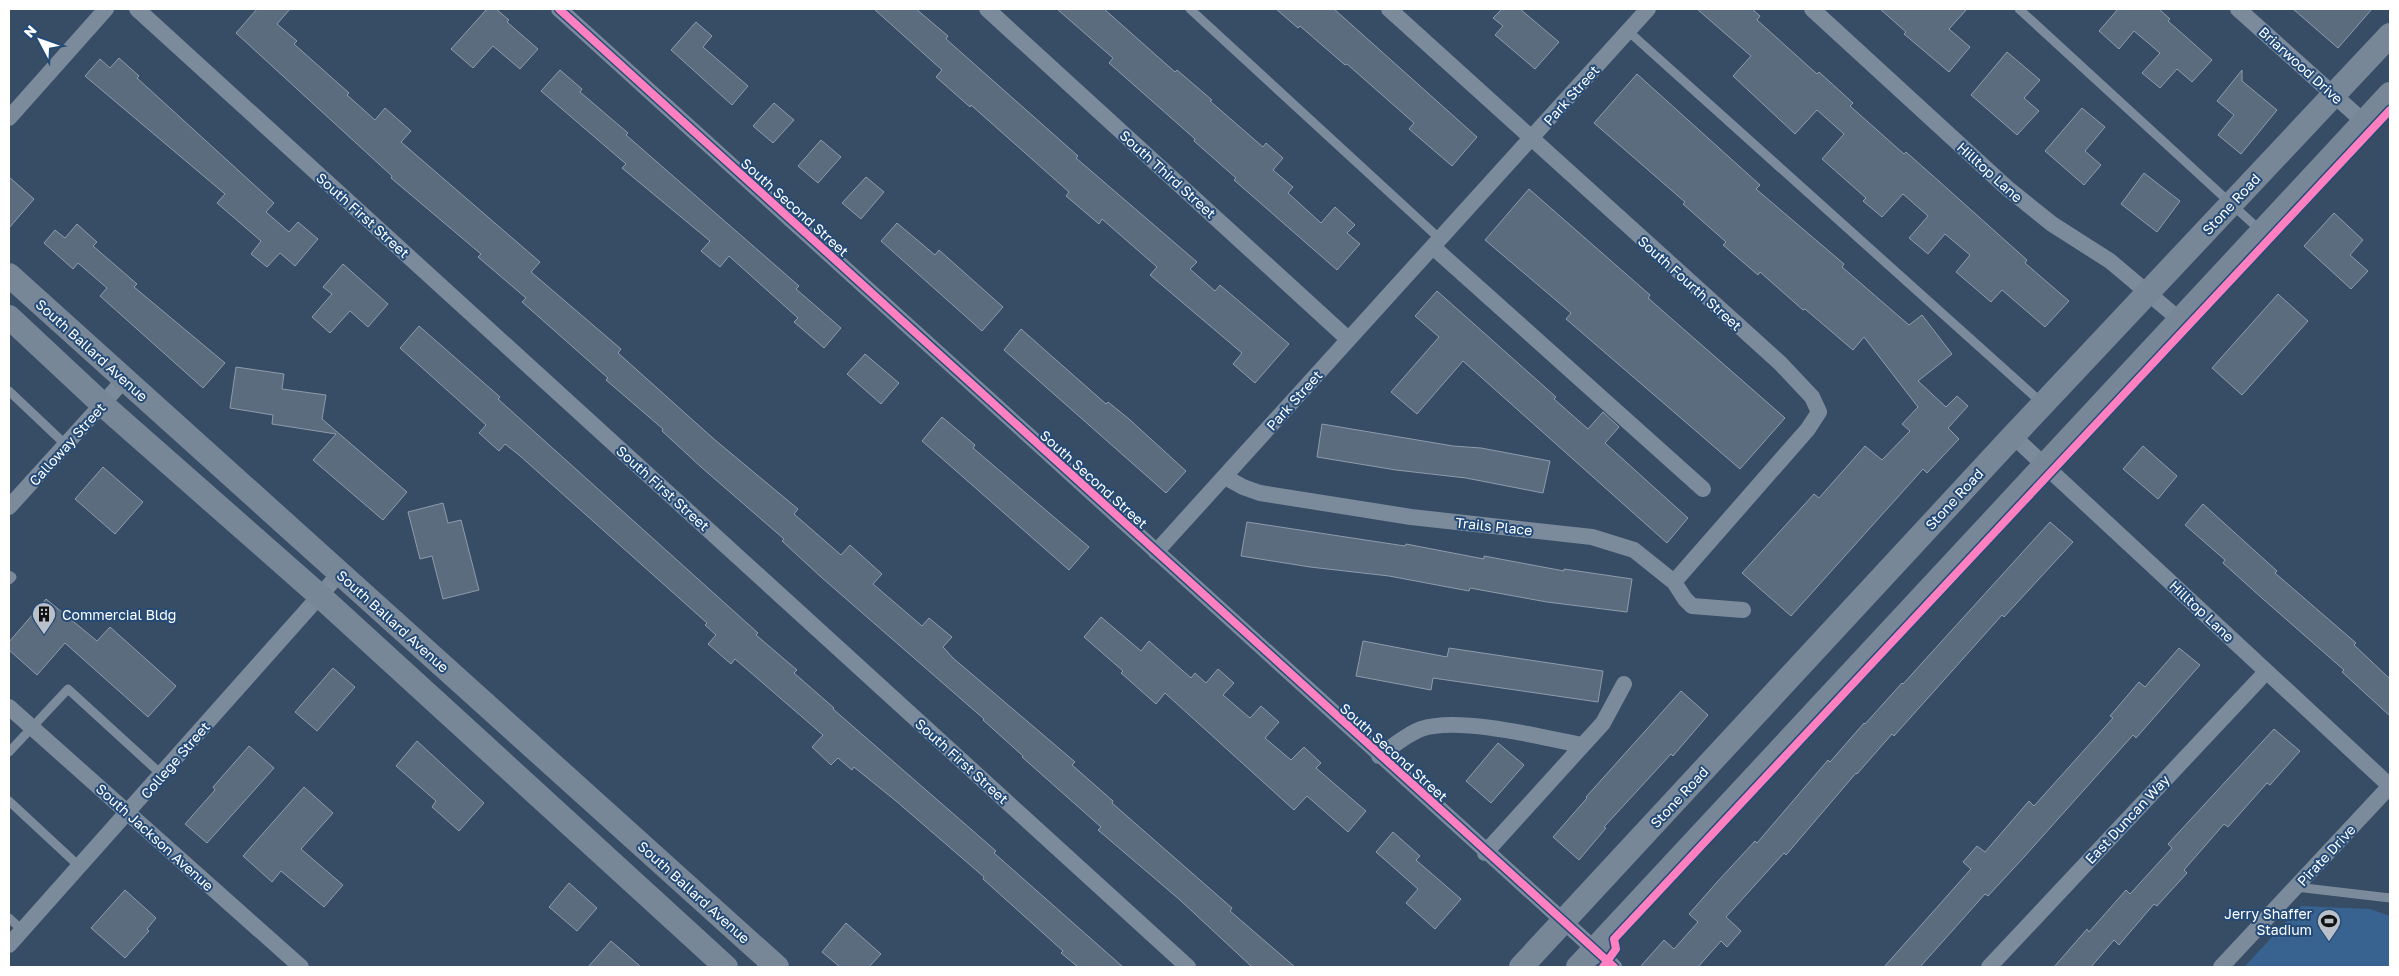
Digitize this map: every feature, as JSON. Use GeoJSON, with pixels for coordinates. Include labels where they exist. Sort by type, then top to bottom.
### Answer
{"type":"FeatureCollection","features":[{"type":"Feature","properties":{"kind":"main road","name":"Stone Road"},"geometry":{"type":"LineString","coordinates":[[1522,967],[2013,436],[2390,35]]}},
{"type":"Feature","properties":{"kind":"main road"},"geometry":{"type":"LineString","coordinates":[[1578,967],[2390,94]]}},
{"type":"Feature","properties":{"kind":"main road","name":"South Ballard Avenue"},"geometry":{"type":"LineString","coordinates":[[9,275],[776,967]]}},
{"type":"Feature","properties":{"kind":"main road"},"geometry":{"type":"LineString","coordinates":[[9,317],[102,404],[320,596],[726,967]]}},
{"type":"Feature","properties":{"kind":"main road"},"geometry":{"type":"LineString","coordinates":[[668,914],[691,889]]}},
{"type":"Feature","properties":{"kind":"street"},"geometry":{"type":"LineString","coordinates":[[9,118],[106,9]]}},
{"type":"Feature","properties":{"kind":"street","name":"South First Street"},"geometry":{"type":"LineString","coordinates":[[138,9],[1188,967]]}},
{"type":"Feature","properties":{"kind":"street","name":"South Second Street"},"geometry":{"type":"LineString","coordinates":[[558,9],[1379,756],[1614,967]]}},
{"type":"Feature","properties":{"kind":"street","name":"South Third Street"},"geometry":{"type":"LineString","coordinates":[[988,9],[1348,338]]}},
{"type":"Feature","properties":{"kind":"street","name":"South Fourth Street"},"geometry":{"type":"LineString","coordinates":[[1389,9],[1780,363],[1812,397],[1819,412],[1808,429],[1674,582]]}},
{"type":"Feature","properties":{"kind":"street","name":"Park Street"},"geometry":{"type":"LineString","coordinates":[[1156,552],[1648,9]]}},
{"type":"Feature","properties":{"kind":"street","name":"Hilltop Lane"},"geometry":{"type":"LineString","coordinates":[[1812,9],[2006,187],[2052,224],[2110,261],[2180,320]]}},
{"type":"Feature","properties":{"kind":"street","name":"Briarwood Drive"},"geometry":{"type":"LineString","coordinates":[[2238,9],[2364,122]]}},
{"type":"Feature","properties":{"kind":"street"},"geometry":{"type":"LineString","coordinates":[[1436,243],[1703,489]]}},
{"type":"Feature","properties":{"kind":"street","name":"Calloway Street"},"geometry":{"type":"LineString","coordinates":[[9,507],[124,380]]}},
{"type":"Feature","properties":{"kind":"street","name":"Hilltop Lane"},"geometry":{"type":"LineString","coordinates":[[2013,436],[2390,786]]}},
{"type":"Feature","properties":{"kind":"street","name":"Trails Place"},"geometry":{"type":"LineString","coordinates":[[1225,477],[1243,487],[1260,493],[1411,517],[1592,537],[1634,550],[1674,582],[1692,606],[1743,610]]}},
{"type":"Feature","properties":{"kind":"street","name":"College Street"},"geometry":{"type":"LineString","coordinates":[[9,945],[129,813],[340,573]]}},
{"type":"Feature","properties":{"kind":"street","name":"East Duncan Way"},"geometry":{"type":"LineString","coordinates":[[1989,967],[2266,672]]}},
{"type":"Feature","properties":{"kind":"street"},"geometry":{"type":"LineString","coordinates":[[1486,853],[1603,722],[1624,684]]}},
{"type":"Feature","properties":{"kind":"street","name":"South Jackson Avenue"},"geometry":{"type":"LineString","coordinates":[[9,707],[301,967]]}},
{"type":"Feature","properties":{"kind":"street"},"geometry":{"type":"LineString","coordinates":[[1379,756],[1421,729],[1448,725],[1499,729],[1581,745]]}},
{"type":"Feature","properties":{"kind":"street","name":"Pirate Drive"},"geometry":{"type":"LineString","coordinates":[[2221,967],[2390,786]]}},
{"type":"Feature","properties":{"kind":"lane"},"geometry":{"type":"LineString","coordinates":[[1190,9],[1436,243]]}},
{"type":"Feature","properties":{"kind":"lane"},"geometry":{"type":"LineString","coordinates":[[2019,9],[2262,232]]}},
{"type":"Feature","properties":{"kind":"lane"},"geometry":{"type":"LineString","coordinates":[[1628,32],[2043,404]]}},
{"type":"Feature","properties":{"kind":"lane"},"geometry":{"type":"LineString","coordinates":[[9,391],[66,445]]}},
{"type":"Feature","properties":{"kind":"lane"},"geometry":{"type":"LineString","coordinates":[[9,575],[12,577],[9,580]]}},
{"type":"Feature","properties":{"kind":"lane"},"geometry":{"type":"LineString","coordinates":[[9,752],[68,689],[162,775]]}},
{"type":"Feature","properties":{"kind":"lane"},"geometry":{"type":"LineString","coordinates":[[9,801],[80,867]]}},
{"type":"Feature","properties":{"kind":"lane"},"geometry":{"type":"LineString","coordinates":[[2296,887],[2390,898]]}},
{"type":"Feature","properties":{"kind":"lane"},"geometry":{"type":"LineString","coordinates":[[9,918],[22,930]]}},
{"type":"Feature","properties":{"kind":"shaded area","name":"Jerry Shaffer Stadium"},"geometry":{"type":"Polygon","coordinates":[[[2301,906],[2370,909],[2390,916],[2390,967],[2244,967],[2301,906]]]}},
{"type":"Feature","properties":{"kind":"building"},"geometry":{"type":"Polygon","coordinates":[[[257,9],[290,9],[277,24],[297,41],[294,44],[349,93],[347,95],[375,120],[385,108],[411,131],[401,142],[540,262],[531,272],[621,349],[618,353],[715,440],[798,509],[794,514],[841,555],[850,545],[882,574],[873,584],[922,626],[929,618],[952,637],[943,647],[953,658],[1075,762],[1072,765],[1113,801],[1112,803],[1232,908],[1230,911],[1295,967],[1252,967],[1180,900],[1098,830],[1101,827],[1022,757],[984,719],[821,577],[782,541],[784,539],[701,467],[662,431],[663,429],[606,380],[608,378],[522,302],[526,298],[478,257],[481,254],[391,178],[392,176],[236,33],[257,9]]]}},
{"type":"Feature","properties":{"kind":"building"},"geometry":{"type":"Polygon","coordinates":[[[487,9],[496,9],[509,20],[507,22],[538,49],[520,69],[493,46],[473,68],[451,49],[487,9]]]}},
{"type":"Feature","properties":{"kind":"building"},"geometry":{"type":"Polygon","coordinates":[[[874,9],[916,9],[948,36],[946,39],[1078,156],[1076,158],[1197,262],[1190,269],[1215,291],[1220,285],[1289,344],[1255,383],[1233,364],[1242,353],[1150,275],[1157,267],[1102,219],[1099,224],[1066,196],[1069,192],[971,105],[970,107],[936,77],[942,70],[874,9]]]}},
{"type":"Feature","properties":{"kind":"building"},"geometry":{"type":"Polygon","coordinates":[[[1057,9],[1104,9],[1175,72],[1177,70],[1212,100],[1210,101],[1263,147],[1266,143],[1283,158],[1273,170],[1293,187],[1288,193],[1321,223],[1335,207],[1355,225],[1347,233],[1360,244],[1337,270],[1234,180],[1236,178],[1194,141],[1195,139],[1109,63],[1113,58],[1057,9]]]}},
{"type":"Feature","properties":{"kind":"building"},"geometry":{"type":"Polygon","coordinates":[[[1276,9],[1334,9],[1477,137],[1452,166],[1409,129],[1414,123],[1347,64],[1345,65],[1300,26],[1298,28],[1276,9]]]}},
{"type":"Feature","properties":{"kind":"building"},"geometry":{"type":"Polygon","coordinates":[[[1502,9],[1520,9],[1559,42],[1535,69],[1495,35],[1503,26],[1493,18],[1502,9]]]}},
{"type":"Feature","properties":{"kind":"building"},"geometry":{"type":"Polygon","coordinates":[[[1697,9],[1752,9],[1760,16],[1757,20],[1817,74],[1819,72],[1853,103],[1850,106],[1904,154],[1906,152],[1941,183],[2027,260],[2025,263],[2069,301],[2045,327],[2002,290],[1991,302],[1956,272],[1970,255],[1945,234],[1928,254],[1909,238],[1928,216],[1903,194],[1882,217],[1863,201],[1866,198],[1822,159],[1844,134],[1817,110],[1795,134],[1733,76],[1751,56],[1697,9]]]}},
{"type":"Feature","properties":{"kind":"building"},"geometry":{"type":"Polygon","coordinates":[[[1880,9],[1967,9],[1949,29],[1970,47],[1949,72],[1904,34],[1906,32],[1880,9]]]}},
{"type":"Feature","properties":{"kind":"building"},"geometry":{"type":"Polygon","coordinates":[[[2118,9],[2159,9],[2170,19],[2168,21],[2212,60],[2192,82],[2177,69],[2160,88],[2142,73],[2160,53],[2134,31],[2119,49],[2099,31],[2118,9]]]}},
{"type":"Feature","properties":{"kind":"building"},"geometry":{"type":"Polygon","coordinates":[[[2293,9],[2372,9],[2338,48],[2293,9]]]}},
{"type":"Feature","properties":{"kind":"building"},"geometry":{"type":"Polygon","coordinates":[[[696,22],[712,36],[703,47],[748,86],[732,105],[671,50],[696,22]]]}},
{"type":"Feature","properties":{"kind":"building"},"geometry":{"type":"Polygon","coordinates":[[[2007,52],[2040,80],[2024,98],[2039,111],[2017,135],[1971,95],[2007,52]]]}},
{"type":"Feature","properties":{"kind":"building"},"geometry":{"type":"Polygon","coordinates":[[[119,58],[139,76],[137,78],[274,203],[266,212],[289,232],[298,222],[318,239],[295,266],[280,253],[267,267],[251,254],[261,241],[217,203],[225,194],[85,76],[100,59],[110,68],[119,58]]]}},
{"type":"Feature","properties":{"kind":"building"},"geometry":{"type":"Polygon","coordinates":[[[560,70],[582,89],[580,92],[628,133],[626,135],[799,286],[796,289],[841,328],[824,348],[794,322],[798,318],[729,256],[720,267],[701,251],[710,241],[622,168],[626,164],[541,91],[560,70]]]}},
{"type":"Feature","properties":{"kind":"building"},"geometry":{"type":"Polygon","coordinates":[[[2242,70],[2242,81],[2277,110],[2241,154],[2218,135],[2234,115],[2217,101],[2242,70]]]}},
{"type":"Feature","properties":{"kind":"building"},"geometry":{"type":"Polygon","coordinates":[[[1637,74],[1760,185],[1756,189],[1844,264],[1842,267],[1909,325],[1922,315],[1952,354],[1918,381],[1946,407],[1957,396],[1968,406],[1948,428],[1959,439],[1927,473],[1923,469],[1791,616],[1742,573],[1814,494],[1819,498],[1865,446],[1882,460],[1910,431],[1902,424],[1918,407],[1864,337],[1853,350],[1760,272],[1758,275],[1723,245],[1726,242],[1683,204],[1685,202],[1594,123],[1637,74]]]}},
{"type":"Feature","properties":{"kind":"building"},"geometry":{"type":"Polygon","coordinates":[[[774,103],[794,120],[773,143],[753,126],[774,103]]]}},
{"type":"Feature","properties":{"kind":"building"},"geometry":{"type":"Polygon","coordinates":[[[2082,108],[2105,127],[2085,151],[2101,165],[2084,185],[2045,151],[2082,108]]]}},
{"type":"Feature","properties":{"kind":"building"},"geometry":{"type":"Polygon","coordinates":[[[821,140],[841,157],[818,183],[798,166],[821,140]]]}},
{"type":"Feature","properties":{"kind":"building"},"geometry":{"type":"Polygon","coordinates":[[[2144,173],[2180,201],[2157,232],[2121,204],[2144,173]]]}},
{"type":"Feature","properties":{"kind":"building"},"geometry":{"type":"Polygon","coordinates":[[[9,177],[34,199],[9,228],[9,177]]]}},
{"type":"Feature","properties":{"kind":"building"},"geometry":{"type":"Polygon","coordinates":[[[866,177],[884,192],[861,219],[842,203],[866,177]]]}},
{"type":"Feature","properties":{"kind":"building"},"geometry":{"type":"Polygon","coordinates":[[[1529,189],[1650,295],[1648,298],[1785,418],[1740,469],[1566,319],[1571,313],[1485,240],[1529,189]]]}},
{"type":"Feature","properties":{"kind":"building"},"geometry":{"type":"Polygon","coordinates":[[[2334,213],[2363,240],[2350,255],[2368,271],[2351,289],[2304,246],[2334,213]]]}},
{"type":"Feature","properties":{"kind":"building"},"geometry":{"type":"Polygon","coordinates":[[[897,223],[935,255],[939,250],[1003,307],[982,331],[881,241],[897,223]]]}},
{"type":"Feature","properties":{"kind":"building"},"geometry":{"type":"Polygon","coordinates":[[[77,224],[97,242],[93,246],[137,284],[134,287],[225,363],[203,388],[100,296],[107,288],[78,263],[73,269],[44,243],[55,230],[65,238],[77,224]]]}},
{"type":"Feature","properties":{"kind":"building"},"geometry":{"type":"Polygon","coordinates":[[[343,264],[388,304],[368,327],[350,311],[330,333],[312,317],[332,294],[323,287],[343,264]]]}},
{"type":"Feature","properties":{"kind":"building"},"geometry":{"type":"Polygon","coordinates":[[[1437,291],[1556,397],[1554,399],[1588,429],[1603,412],[1619,427],[1605,443],[1688,518],[1667,543],[1463,361],[1417,414],[1391,392],[1439,337],[1415,316],[1437,291]]]}},
{"type":"Feature","properties":{"kind":"building"},"geometry":{"type":"Polygon","coordinates":[[[2278,294],[2308,321],[2242,395],[2212,368],[2278,294]]]}},
{"type":"Feature","properties":{"kind":"building"},"geometry":{"type":"Polygon","coordinates":[[[419,326],[500,397],[498,399],[758,633],[756,635],[797,670],[794,673],[833,709],[996,851],[994,853],[1123,967],[1078,967],[1061,953],[1063,951],[983,879],[984,877],[896,801],[854,767],[852,770],[838,758],[831,765],[812,747],[823,735],[735,659],[731,664],[708,644],[716,635],[705,625],[707,623],[519,455],[505,444],[499,451],[479,433],[486,425],[400,348],[419,326]]]}},
{"type":"Feature","properties":{"kind":"building"},"geometry":{"type":"Polygon","coordinates":[[[1021,329],[1106,404],[1108,402],[1129,419],[1186,471],[1166,493],[1004,350],[1021,329]]]}},
{"type":"Feature","properties":{"kind":"building"},"geometry":{"type":"Polygon","coordinates":[[[865,354],[899,383],[881,404],[847,374],[865,354]]]}},
{"type":"Feature","properties":{"kind":"building"},"geometry":{"type":"Polygon","coordinates":[[[236,367],[284,374],[282,389],[326,395],[322,419],[407,492],[383,520],[313,460],[336,434],[272,424],[273,415],[230,408],[236,367]]]}},
{"type":"Feature","properties":{"kind":"building"},"geometry":{"type":"Polygon","coordinates":[[[942,417],[975,445],[973,448],[1089,547],[1069,570],[922,441],[942,417]]]}},
{"type":"Feature","properties":{"kind":"building"},"geometry":{"type":"Polygon","coordinates":[[[1322,424],[1453,446],[1481,448],[1550,461],[1543,493],[1466,478],[1396,470],[1317,457],[1322,424]]]}},
{"type":"Feature","properties":{"kind":"building"},"geometry":{"type":"Polygon","coordinates":[[[2143,446],[2177,476],[2158,499],[2123,469],[2143,446]]]}},
{"type":"Feature","properties":{"kind":"building"},"geometry":{"type":"Polygon","coordinates":[[[103,467],[143,502],[115,534],[75,499],[103,467]]]}},
{"type":"Feature","properties":{"kind":"building"},"geometry":{"type":"Polygon","coordinates":[[[443,503],[448,523],[461,520],[479,590],[443,599],[432,556],[420,559],[408,512],[443,503]]]}},
{"type":"Feature","properties":{"kind":"building"},"geometry":{"type":"Polygon","coordinates":[[[2203,504],[2277,571],[2275,573],[2356,643],[2354,645],[2390,679],[2390,716],[2342,672],[2344,670],[2223,563],[2225,560],[2185,525],[2203,504]]]}},
{"type":"Feature","properties":{"kind":"building"},"geometry":{"type":"Polygon","coordinates":[[[1247,522],[1405,546],[1406,544],[1484,559],[1484,556],[1564,571],[1564,569],[1632,579],[1627,612],[1547,602],[1470,588],[1469,591],[1389,576],[1310,567],[1241,556],[1247,522]]]}},
{"type":"Feature","properties":{"kind":"building"},"geometry":{"type":"Polygon","coordinates":[[[2050,522],[2073,542],[2004,617],[2002,615],[1894,736],[1892,734],[1856,773],[1786,855],[1784,853],[1726,917],[1741,931],[1727,947],[1721,941],[1698,967],[1640,967],[1664,940],[1674,949],[1698,922],[1689,914],[1718,881],[1755,841],[1757,843],[1828,760],[1830,762],[1864,723],[1903,684],[2050,522]]]}},
{"type":"Feature","properties":{"kind":"building"},"geometry":{"type":"Polygon","coordinates":[[[46,599],[97,641],[110,627],[176,686],[148,717],[65,643],[37,675],[9,650],[9,642],[46,599]]]}},
{"type":"Feature","properties":{"kind":"building"},"geometry":{"type":"Polygon","coordinates":[[[1101,617],[1141,651],[1149,641],[1191,678],[1195,673],[1206,683],[1218,669],[1234,683],[1223,695],[1250,718],[1261,706],[1279,722],[1265,738],[1291,760],[1304,747],[1321,763],[1316,768],[1366,811],[1348,832],[1307,796],[1294,810],[1165,693],[1156,704],[1121,673],[1123,671],[1084,637],[1101,617]]]}},
{"type":"Feature","properties":{"kind":"building"},"geometry":{"type":"Polygon","coordinates":[[[1363,641],[1447,657],[1449,648],[1603,671],[1598,702],[1433,678],[1431,690],[1356,676],[1363,641]]]}},
{"type":"Feature","properties":{"kind":"building"},"geometry":{"type":"Polygon","coordinates":[[[2179,648],[2200,665],[2136,738],[2133,735],[2025,856],[1988,896],[1985,894],[1920,967],[1884,967],[1971,869],[1963,862],[1977,846],[1985,852],[2029,801],[2034,806],[2113,718],[2110,716],[2139,682],[2145,687],[2179,648]]]}},
{"type":"Feature","properties":{"kind":"building"},"geometry":{"type":"Polygon","coordinates":[[[333,668],[355,687],[317,731],[295,712],[333,668]]]}},
{"type":"Feature","properties":{"kind":"building"},"geometry":{"type":"Polygon","coordinates":[[[1681,691],[1708,715],[1673,756],[1671,754],[1604,827],[1606,828],[1579,860],[1553,837],[1586,797],[1681,691]]]}},
{"type":"Feature","properties":{"kind":"building"},"geometry":{"type":"Polygon","coordinates":[[[2274,729],[2300,751],[2270,785],[2267,783],[2228,827],[2224,824],[2184,870],[2187,873],[2157,906],[2154,904],[2119,945],[2114,940],[2091,967],[2054,967],[2087,929],[2089,932],[2126,890],[2130,894],[2172,848],[2168,844],[2274,729]]]}},
{"type":"Feature","properties":{"kind":"building"},"geometry":{"type":"Polygon","coordinates":[[[417,741],[484,803],[459,831],[432,807],[436,801],[396,766],[417,741]]]}},
{"type":"Feature","properties":{"kind":"building"},"geometry":{"type":"Polygon","coordinates":[[[1498,743],[1524,765],[1491,803],[1466,781],[1498,743]]]}},
{"type":"Feature","properties":{"kind":"building"},"geometry":{"type":"Polygon","coordinates":[[[249,746],[274,768],[207,843],[185,824],[215,790],[213,787],[249,746]]]}},
{"type":"Feature","properties":{"kind":"building"},"geometry":{"type":"Polygon","coordinates":[[[304,787],[333,813],[301,849],[343,885],[324,907],[281,871],[272,882],[243,856],[304,787]]]}},
{"type":"Feature","properties":{"kind":"building"},"geometry":{"type":"Polygon","coordinates":[[[1393,832],[1420,856],[1416,860],[1461,899],[1435,929],[1406,903],[1418,889],[1376,852],[1393,832]]]}},
{"type":"Feature","properties":{"kind":"building"},"geometry":{"type":"Polygon","coordinates":[[[569,883],[597,908],[577,931],[549,907],[569,883]]]}},
{"type":"Feature","properties":{"kind":"building"},"geometry":{"type":"Polygon","coordinates":[[[125,890],[156,918],[147,929],[149,931],[125,958],[91,928],[125,890]]]}},
{"type":"Feature","properties":{"kind":"building"},"geometry":{"type":"Polygon","coordinates":[[[846,923],[881,954],[869,967],[840,967],[822,952],[846,923]]]}},
{"type":"Feature","properties":{"kind":"building"},"geometry":{"type":"Polygon","coordinates":[[[611,941],[641,967],[588,967],[611,941]]]}},
{"type":"Feature","properties":{"kind":"cycle path"},"geometry":{"type":"LineString","coordinates":[[559,9],[1614,967]]}},
{"type":"Feature","properties":{"kind":"cycle path"},"geometry":{"type":"LineString","coordinates":[[1603,967],[1616,949],[1614,939],[2390,110]]}},
{"type":"Feature","properties":{"kind":"place","name":"Commercial Bldg"},"geometry":{"type":"Point","coordinates":[44,635]}},
{"type":"Feature","properties":{"kind":"place","name":"Jerry Shaffer Stadium"},"geometry":{"type":"Point","coordinates":[2329,942]}}]}
